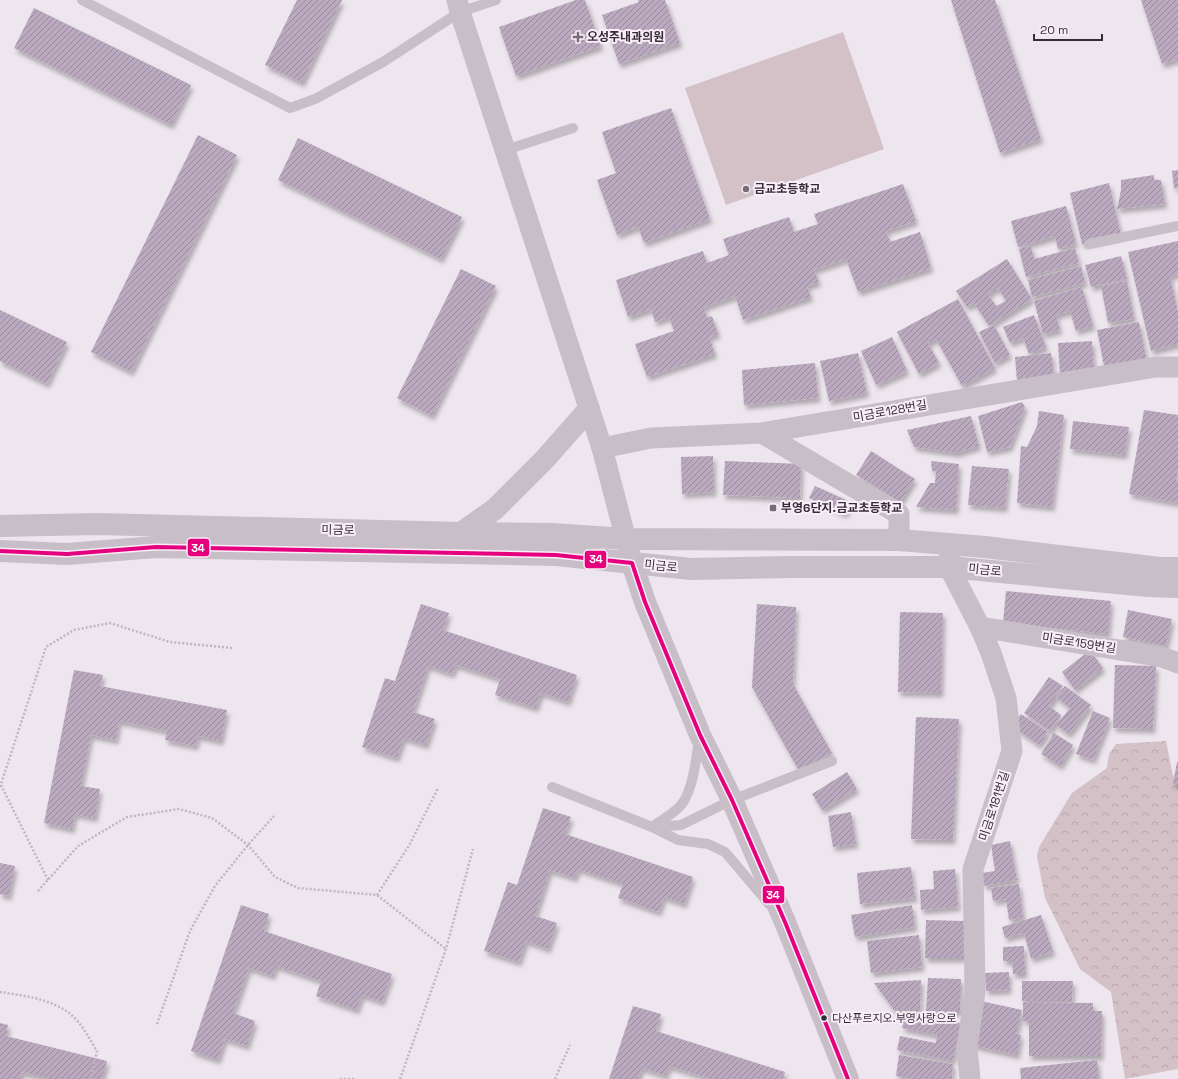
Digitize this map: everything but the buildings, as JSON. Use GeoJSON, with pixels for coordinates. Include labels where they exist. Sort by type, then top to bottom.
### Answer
{"type":"FeatureCollection","features":[{"type":"Feature","properties":{"kind":"street"},"geometry":{"type":"LineString","coordinates":[[459,6],[602,448],[632,563],[645,602],[700,735],[732,800],[785,922],[848,1079]]}},
{"type":"Feature","properties":{"kind":"street","name":"미금로128번길"},"geometry":{"type":"LineString","coordinates":[[602,448],[651,438],[762,433],[1148,368],[1178,367]]}},
{"type":"Feature","properties":{"kind":"street"},"geometry":{"type":"LineString","coordinates":[[461,533],[495,509],[545,459],[589,409]]}},
{"type":"Feature","properties":{"kind":"street"},"geometry":{"type":"LineString","coordinates":[[762,433],[899,514],[899,540]]}},
{"type":"Feature","properties":{"kind":"street","name":"미금로"},"geometry":{"type":"LineString","coordinates":[[0,526],[98,524],[552,534],[626,539],[899,540],[950,544],[1160,568],[1178,568]]}},
{"type":"Feature","properties":{"kind":"street","name":"미금로181번길"},"geometry":{"type":"LineString","coordinates":[[950,544],[949,567],[992,653],[1006,698],[1012,752],[973,869],[975,992],[967,1048],[970,1079]]}},
{"type":"Feature","properties":{"kind":"street","name":"미금로"},"geometry":{"type":"LineString","coordinates":[[0,551],[67,554],[172,547],[556,555],[690,569],[792,567],[949,567],[1148,586],[1178,587]]}},
{"type":"Feature","properties":{"kind":"street","name":"미금로159번길"},"geometry":{"type":"LineString","coordinates":[[980,627],[1162,657],[1178,664]]}},
{"type":"Feature","properties":{"kind":"lane"},"geometry":{"type":"LineString","coordinates":[[82,0],[290,108],[314,99],[382,62],[459,6],[496,0]]}},
{"type":"Feature","properties":{"kind":"lane"},"geometry":{"type":"LineString","coordinates":[[506,150],[573,128]]}},
{"type":"Feature","properties":{"kind":"lane"},"geometry":{"type":"LineString","coordinates":[[1089,244],[1178,226]]}},
{"type":"Feature","properties":{"kind":"lane"},"geometry":{"type":"LineString","coordinates":[[652,827],[675,810],[685,799],[692,781],[700,735]]}},
{"type":"Feature","properties":{"kind":"lane"},"geometry":{"type":"LineString","coordinates":[[652,827],[681,825],[732,800],[832,761]]}},
{"type":"Feature","properties":{"kind":"lane"},"geometry":{"type":"LineString","coordinates":[[552,787],[652,827],[678,840],[708,844],[725,852],[785,922]]}},
{"type":"Feature","properties":{"kind":"path"},"geometry":{"type":"LineString","coordinates":[[48,880],[0,785],[46,647],[74,630],[110,623],[170,642],[233,648]]}},
{"type":"Feature","properties":{"kind":"path"},"geometry":{"type":"LineString","coordinates":[[377,895],[410,844],[438,788]]}},
{"type":"Feature","properties":{"kind":"path"},"geometry":{"type":"LineString","coordinates":[[38,891],[78,846],[127,817],[180,809],[212,818],[248,845],[275,877],[298,888],[377,895],[446,949]]}},
{"type":"Feature","properties":{"kind":"path"},"geometry":{"type":"LineString","coordinates":[[156,1024],[190,931],[215,886],[274,816]]}},
{"type":"Feature","properties":{"kind":"path"},"geometry":{"type":"LineString","coordinates":[[400,1079],[446,949],[473,848]]}},
{"type":"Feature","properties":{"kind":"path"},"geometry":{"type":"LineString","coordinates":[[0,992],[40,998],[62,1008],[78,1021],[97,1051],[90,1079]]}},
{"type":"Feature","properties":{"kind":"path"},"geometry":{"type":"LineString","coordinates":[[555,1079],[570,1045]]}},
{"type":"Feature","properties":{"kind":"path"},"geometry":{"type":"LineString","coordinates":[[340,1079],[354,1079]]}},
{"type":"Feature","properties":{"kind":"green space"},"geometry":{"type":"Polygon","coordinates":[[[843,32],[884,149],[726,205],[685,88],[843,32]]]}},
{"type":"Feature","properties":{"kind":"green space"},"geometry":{"type":"Polygon","coordinates":[[[1166,741],[1173,776],[1178,778],[1178,1069],[1125,1079],[1111,992],[1080,969],[1045,898],[1037,856],[1039,847],[1072,793],[1107,768],[1109,754],[1116,744],[1166,741]]]}},
{"type":"Feature","properties":{"kind":"transit line","name":"34"},"geometry":{"type":"LineString","coordinates":[[0,551],[67,554],[156,547],[556,555],[632,563],[645,602],[700,735],[732,800],[785,922],[848,1079]]}},
{"type":"Feature","properties":{"kind":"place","name":"오성주내과의원"},"geometry":{"type":"Point","coordinates":[578,37]}},
{"type":"Feature","properties":{"kind":"place","name":"금교초등학교"},"geometry":{"type":"Point","coordinates":[746,189]}},
{"type":"Feature","properties":{"kind":"place","name":"부영6단지.금교초등학교"},"geometry":{"type":"Point","coordinates":[773,508]}},
{"type":"Feature","properties":{"kind":"place","name":"다산푸르지오.부영사랑으로"},"geometry":{"type":"Point","coordinates":[824,1018]}}]}
